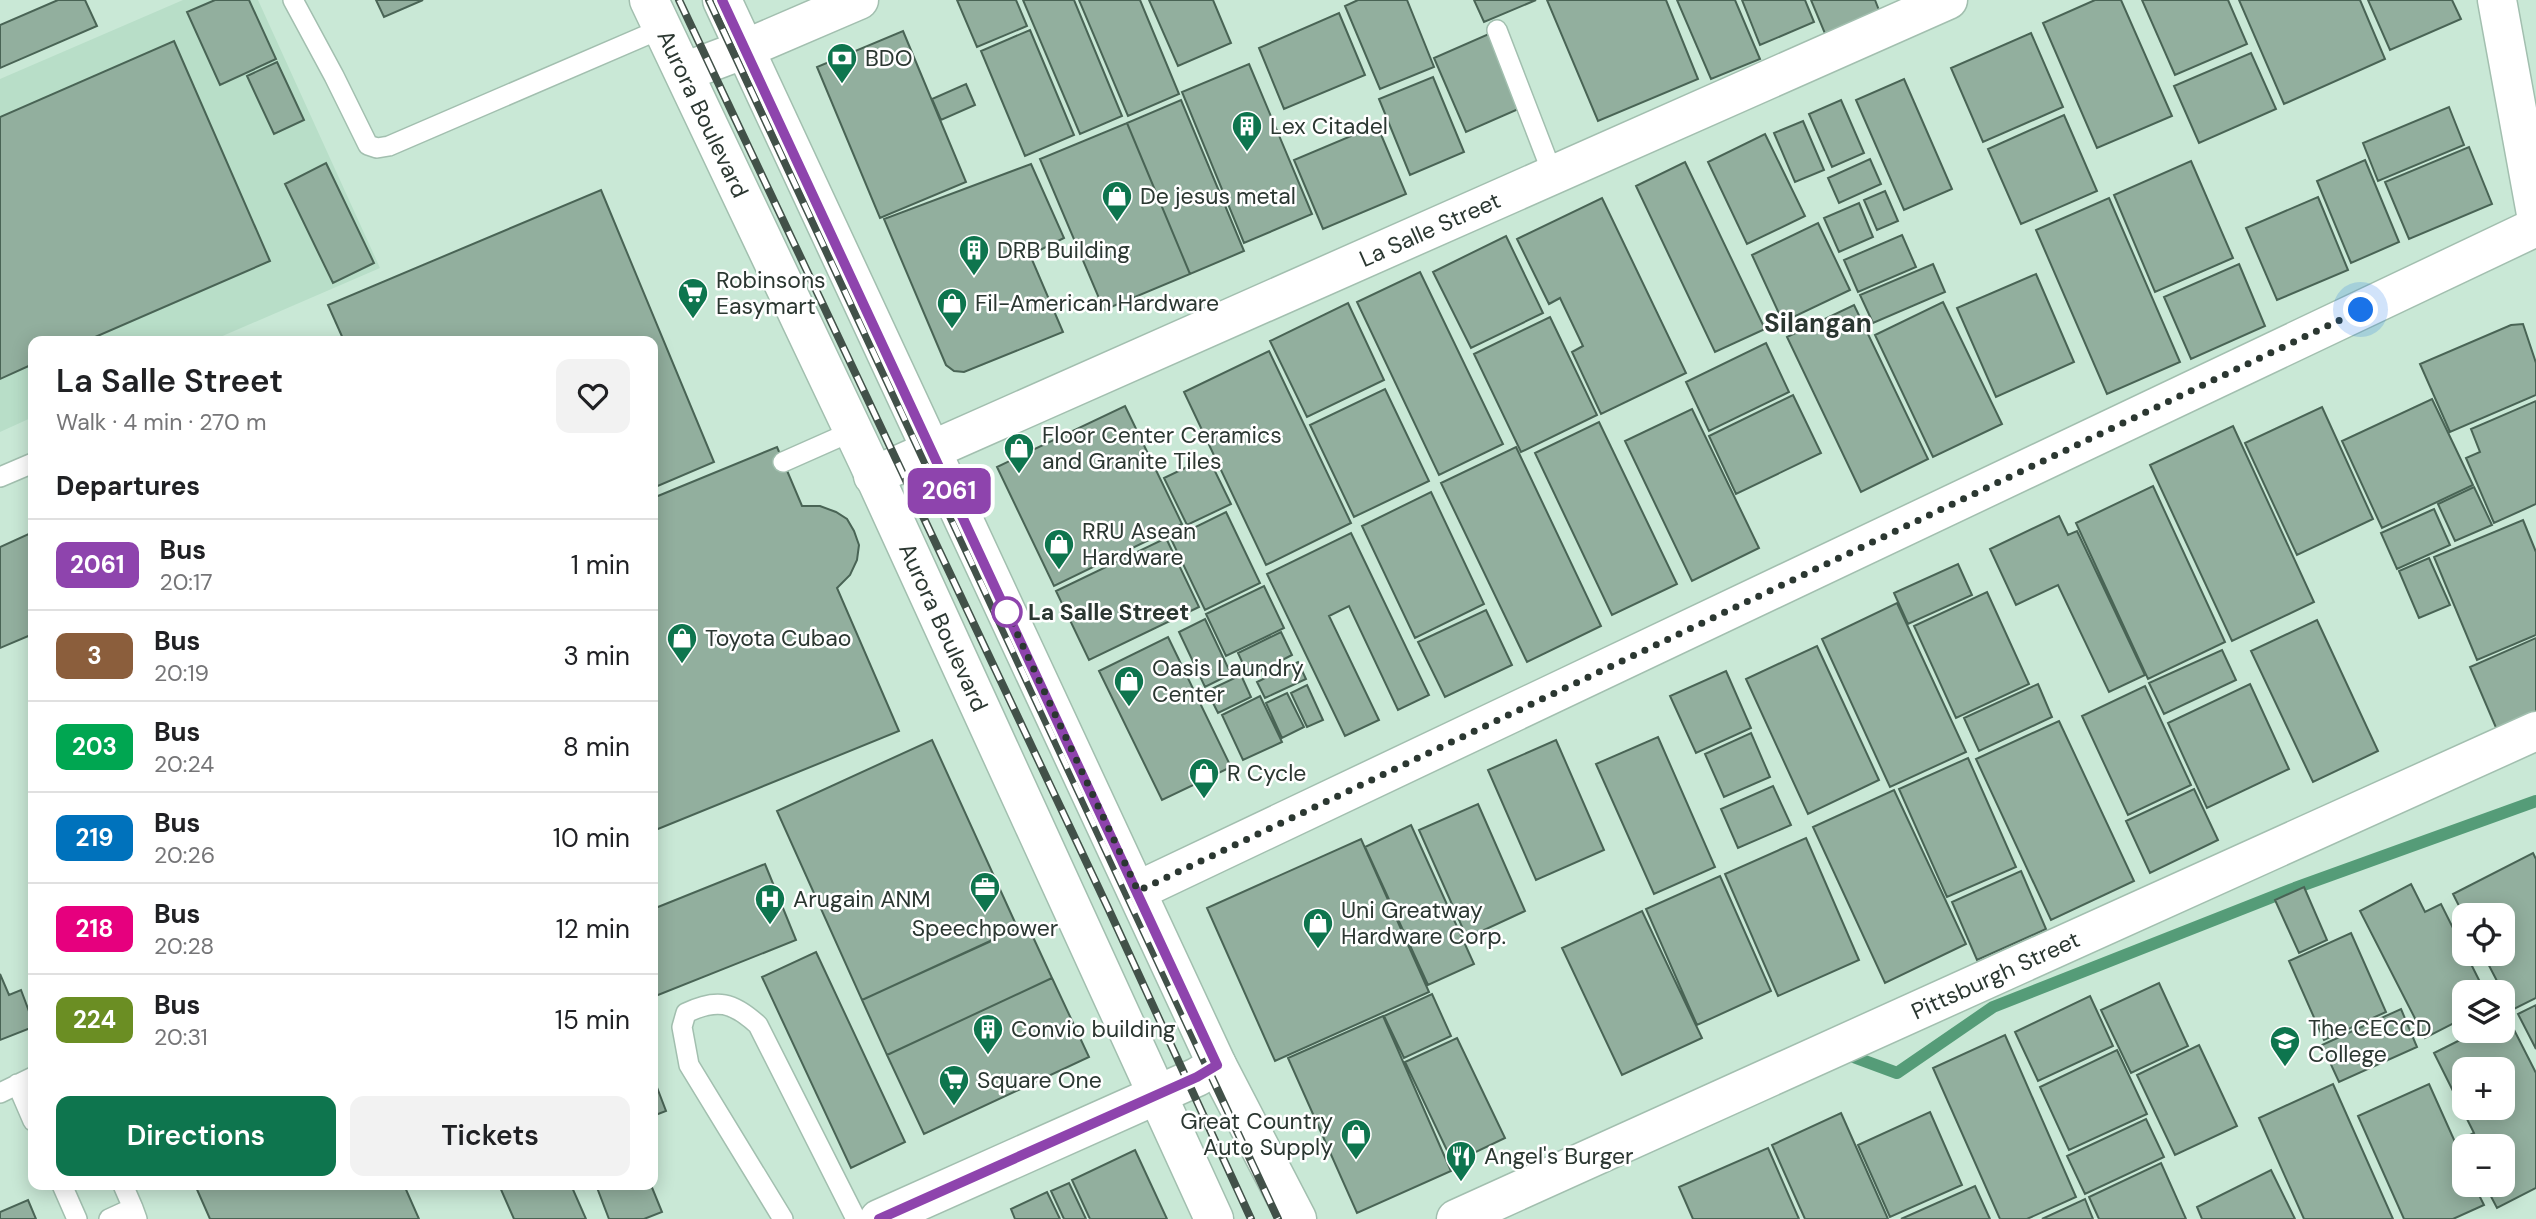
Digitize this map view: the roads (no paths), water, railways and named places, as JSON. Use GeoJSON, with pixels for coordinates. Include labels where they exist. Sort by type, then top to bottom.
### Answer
{"type":"FeatureCollection","features":[{"type":"Feature","properties":{"kind":"street"},"geometry":{"type":"LineString","coordinates":[[722,0],[1217,1065],[1297,1219]]}},
{"type":"Feature","properties":{"kind":"street"},"geometry":{"type":"LineString","coordinates":[[684,72],[859,0]]}},
{"type":"Feature","properties":{"kind":"street","name":"La Salle Street"},"geometry":{"type":"LineString","coordinates":[[873,475],[1948,0]]}},
{"type":"Feature","properties":{"kind":"street"},"geometry":{"type":"LineString","coordinates":[[2497,0],[2536,214]]}},
{"type":"Feature","properties":{"kind":"street","name":"Aurora Boulevard"},"geometry":{"type":"LineString","coordinates":[[656,14],[873,475],[1214,1219]]}},
{"type":"Feature","properties":{"kind":"street"},"geometry":{"type":"LineString","coordinates":[[1138,891],[2536,227]]}},
{"type":"Feature","properties":{"kind":"street","name":"Pittsburgh Street"},"geometry":{"type":"LineString","coordinates":[[1455,1219],[2536,731]]}},
{"type":"Feature","properties":{"kind":"street"},"geometry":{"type":"LineString","coordinates":[[879,1219],[1197,1077],[1217,1065]]}},
{"type":"Feature","properties":{"kind":"lane"},"geometry":{"type":"LineString","coordinates":[[293,0],[368,145],[377,148],[389,146],[656,14]]}},
{"type":"Feature","properties":{"kind":"lane"},"geometry":{"type":"LineString","coordinates":[[1497,30],[1553,175]]}},
{"type":"Feature","properties":{"kind":"lane"},"geometry":{"type":"LineString","coordinates":[[783,462],[853,432]]}},
{"type":"Feature","properties":{"kind":"lane"},"geometry":{"type":"LineString","coordinates":[[0,477],[28,465]]}},
{"type":"Feature","properties":{"kind":"lane"},"geometry":{"type":"LineString","coordinates":[[783,1219],[689,1065],[682,1027],[686,1013],[705,1004],[731,1006],[758,1025],[856,1219]]}},
{"type":"Feature","properties":{"kind":"lane"},"geometry":{"type":"LineString","coordinates":[[17,1085],[28,1110]]}},
{"type":"Feature","properties":{"kind":"lane"},"geometry":{"type":"LineString","coordinates":[[64,1190],[77,1219]]}},
{"type":"Feature","properties":{"kind":"lane"},"geometry":{"type":"LineString","coordinates":[[109,1219],[135,1214],[125,1190]]}},
{"type":"Feature","properties":{"kind":"waterway"},"geometry":{"type":"LineString","coordinates":[[1843,1053],[1897,1073],[1993,1007],[2295,888],[2536,801]]}},
{"type":"Feature","properties":{"kind":"railway"},"geometry":{"type":"LineString","coordinates":[[679,0],[1109,910],[1251,1219]]}},
{"type":"Feature","properties":{"kind":"railway"},"geometry":{"type":"LineString","coordinates":[[709,0],[1278,1219]]}},
{"type":"Feature","properties":{"kind":"place","name":"BDO"},"geometry":{"type":"Point","coordinates":[842,85]}},
{"type":"Feature","properties":{"kind":"place","name":"Lex Citadel"},"geometry":{"type":"Point","coordinates":[1247,153]}},
{"type":"Feature","properties":{"kind":"place","name":"De jesus metal"},"geometry":{"type":"Point","coordinates":[1117,223]}},
{"type":"Feature","properties":{"kind":"place","name":"DRB Building"},"geometry":{"type":"Point","coordinates":[974,277]}},
{"type":"Feature","properties":{"kind":"place","name":"Robinsons Easymart"},"geometry":{"type":"Point","coordinates":[693,320]}},
{"type":"Feature","properties":{"kind":"place","name":"Fil-American Hardware"},"geometry":{"type":"Point","coordinates":[952,330]}},
{"type":"Feature","properties":{"kind":"place","name":"Floor Center Ceramics and Granite Tiles"},"geometry":{"type":"Point","coordinates":[1019,475]}},
{"type":"Feature","properties":{"kind":"place","name":"RRU Asean Hardware"},"geometry":{"type":"Point","coordinates":[1059,571]}},
{"type":"Feature","properties":{"kind":"place","name":"La Salle Street"},"geometry":{"type":"Point","coordinates":[1007,612]}},
{"type":"Feature","properties":{"kind":"place","name":"Toyota Cubao"},"geometry":{"type":"Point","coordinates":[682,665]}},
{"type":"Feature","properties":{"kind":"place","name":"Oasis Laundry Center"},"geometry":{"type":"Point","coordinates":[1129,708]}},
{"type":"Feature","properties":{"kind":"place","name":"R Cycle"},"geometry":{"type":"Point","coordinates":[1204,800]}},
{"type":"Feature","properties":{"kind":"place","name":"Speechpower"},"geometry":{"type":"Point","coordinates":[985,914]}},
{"type":"Feature","properties":{"kind":"place","name":"Arugain ANM"},"geometry":{"type":"Point","coordinates":[770,926]}},
{"type":"Feature","properties":{"kind":"place","name":"Uni Greatway Hardware Corp."},"geometry":{"type":"Point","coordinates":[1318,950]}},
{"type":"Feature","properties":{"kind":"place","name":"Convio building"},"geometry":{"type":"Point","coordinates":[988,1056]}},
{"type":"Feature","properties":{"kind":"place","name":"The CECCD College"},"geometry":{"type":"Point","coordinates":[2285,1068]}},
{"type":"Feature","properties":{"kind":"place","name":"Square One"},"geometry":{"type":"Point","coordinates":[954,1107]}},
{"type":"Feature","properties":{"kind":"place","name":"Great Country Auto Supply"},"geometry":{"type":"Point","coordinates":[1356,1161]}},
{"type":"Feature","properties":{"kind":"place","name":"Angel's Burger"},"geometry":{"type":"Point","coordinates":[1461,1183]}},
{"type":"Feature","properties":{"kind":"district","name":"Silangan"},"geometry":{"type":"Point","coordinates":[1818,323]}}]}
